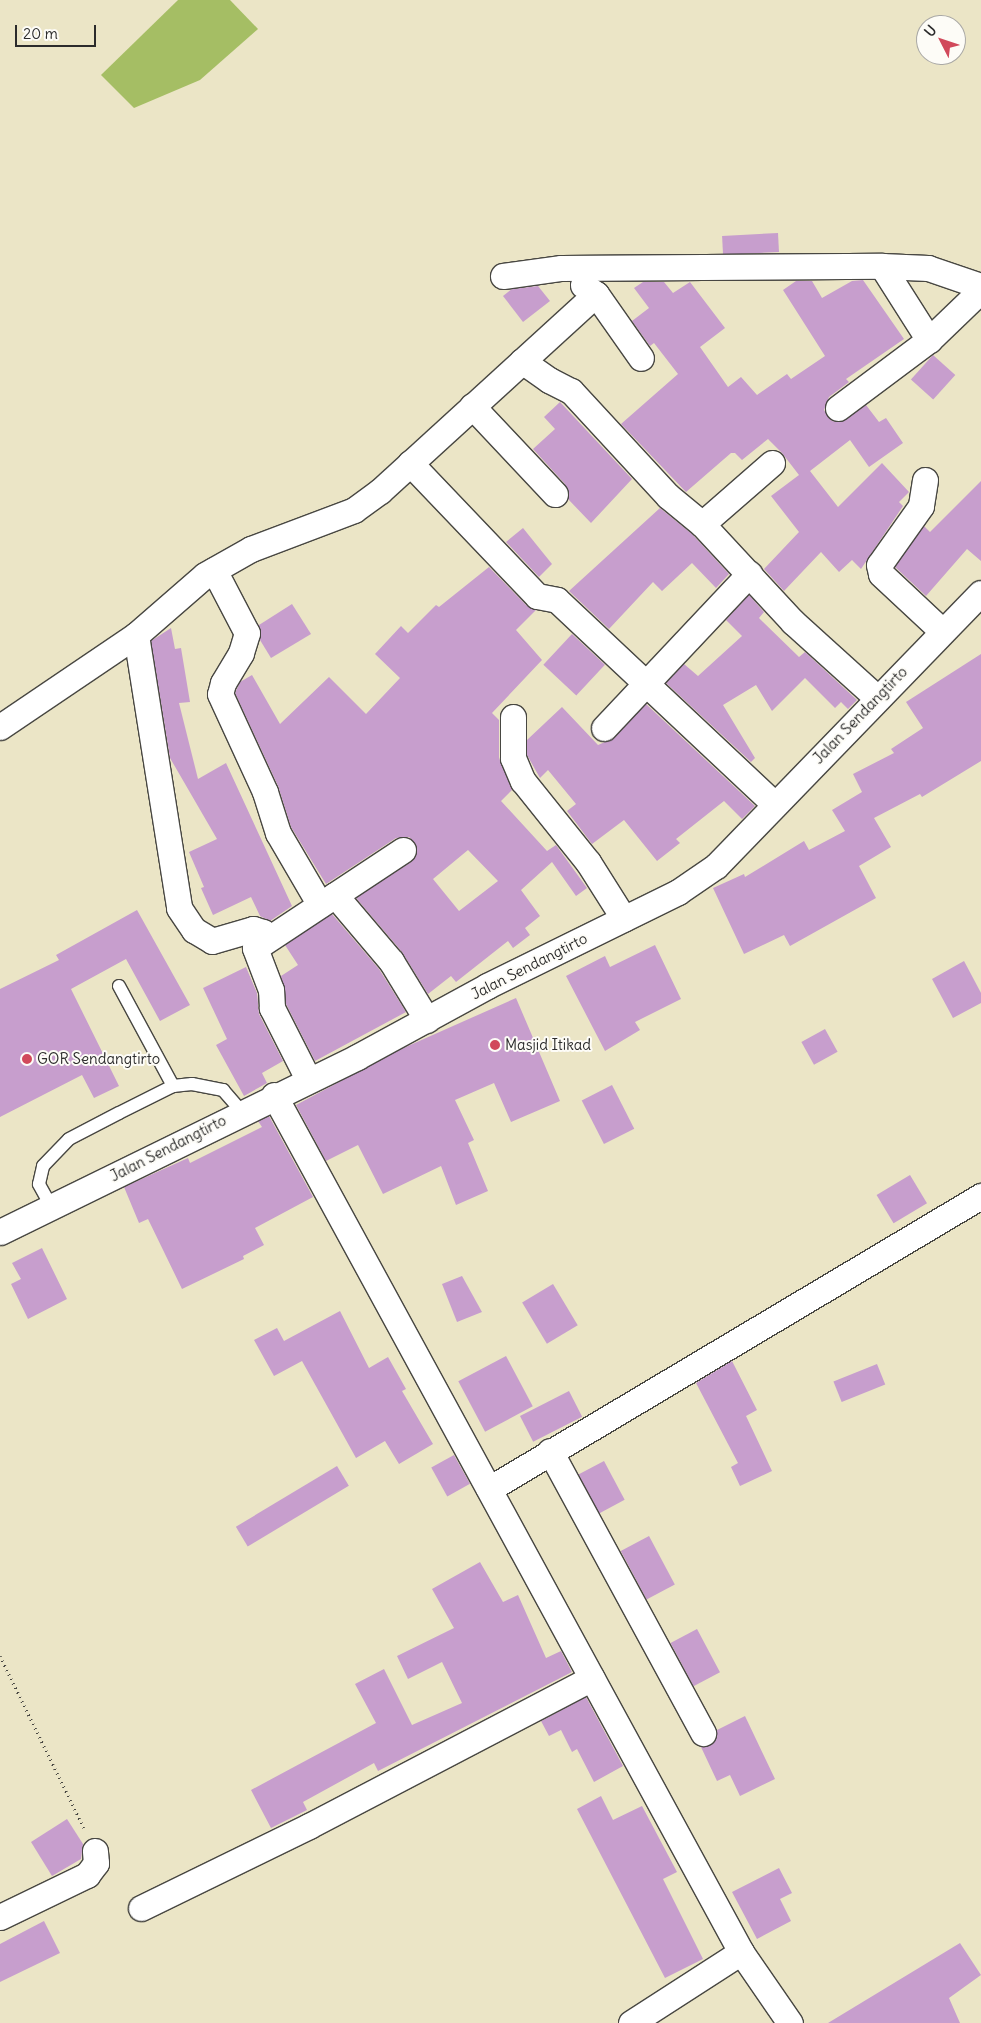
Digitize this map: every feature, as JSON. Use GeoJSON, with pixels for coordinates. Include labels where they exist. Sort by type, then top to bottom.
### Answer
{"type":"FeatureCollection","features":[{"type":"Feature","properties":{"kind":"street"},"geometry":{"type":"LineString","coordinates":[[882,266],[930,340]]}},
{"type":"Feature","properties":{"kind":"street"},"geometry":{"type":"LineString","coordinates":[[503,276],[561,268],[882,266],[928,268],[981,286]]}},
{"type":"Feature","properties":{"kind":"street"},"geometry":{"type":"LineString","coordinates":[[561,268],[596,294],[641,358]]}},
{"type":"Feature","properties":{"kind":"street"},"geometry":{"type":"LineString","coordinates":[[838,408],[930,340],[981,290]]}},
{"type":"Feature","properties":{"kind":"street"},"geometry":{"type":"LineString","coordinates":[[0,727],[136,635],[214,570],[251,549],[354,510],[410,463],[596,294]]}},
{"type":"Feature","properties":{"kind":"street"},"geometry":{"type":"LineString","coordinates":[[522,361],[549,380],[571,391],[668,496],[702,524],[793,622],[876,697]]}},
{"type":"Feature","properties":{"kind":"street"},"geometry":{"type":"LineString","coordinates":[[472,406],[555,494]]}},
{"type":"Feature","properties":{"kind":"street"},"geometry":{"type":"LineString","coordinates":[[410,463],[537,596],[557,600],[774,804]]}},
{"type":"Feature","properties":{"kind":"street"},"geometry":{"type":"LineString","coordinates":[[702,524],[772,463]]}},
{"type":"Feature","properties":{"kind":"street"},"geometry":{"type":"LineString","coordinates":[[925,480],[921,506],[879,565],[881,574],[942,632]]}},
{"type":"Feature","properties":{"kind":"street"},"geometry":{"type":"LineString","coordinates":[[214,570],[247,632],[241,653],[220,694],[265,792],[278,833],[327,900],[391,961],[426,1020]]}},
{"type":"Feature","properties":{"kind":"street"},"geometry":{"type":"LineString","coordinates":[[604,728],[749,574]]}},
{"type":"Feature","properties":{"kind":"street","name":"Jalan Sendangtirto"},"geometry":{"type":"LineString","coordinates":[[0,1232],[426,1020],[487,986],[678,892],[716,866],[876,697],[981,592]]}},
{"type":"Feature","properties":{"kind":"street"},"geometry":{"type":"LineString","coordinates":[[136,635],[179,908],[194,930],[212,941],[254,929],[264,932],[267,938]]}},
{"type":"Feature","properties":{"kind":"street"},"geometry":{"type":"LineString","coordinates":[[513,717],[513,758],[523,780],[588,862],[624,919]]}},
{"type":"Feature","properties":{"kind":"street"},"geometry":{"type":"LineString","coordinates":[[308,1079],[272,1008],[271,990],[255,953],[255,948],[267,938],[403,850]]}},
{"type":"Feature","properties":{"kind":"street"},"geometry":{"type":"LineString","coordinates":[[274,1095],[741,1952],[790,2023]]}},
{"type":"Feature","properties":{"kind":"street"},"geometry":{"type":"LineString","coordinates":[[489,1489],[981,1196]]}},
{"type":"Feature","properties":{"kind":"street"},"geometry":{"type":"LineString","coordinates":[[550,1451],[703,1733]]}},
{"type":"Feature","properties":{"kind":"street"},"geometry":{"type":"LineString","coordinates":[[142,1908],[592,1678]]}},
{"type":"Feature","properties":{"kind":"street"},"geometry":{"type":"LineString","coordinates":[[0,1917],[87,1875],[96,1863],[95,1851]]}},
{"type":"Feature","properties":{"kind":"street"},"geometry":{"type":"LineString","coordinates":[[631,2023],[741,1952]]}},
{"type":"Feature","properties":{"kind":"lane"},"geometry":{"type":"LineString","coordinates":[[119,986],[173,1086]]}},
{"type":"Feature","properties":{"kind":"lane"},"geometry":{"type":"LineString","coordinates":[[51,1206],[38,1184],[43,1166],[69,1139],[173,1086],[192,1084],[223,1090],[241,1111]]}},
{"type":"Feature","properties":{"kind":"path"},"geometry":{"type":"LineString","coordinates":[[0,1656],[95,1851]]}},
{"type":"Feature","properties":{"kind":"green space"},"geometry":{"type":"Polygon","coordinates":[[[178,0],[230,0],[258,29],[200,80],[134,108],[101,75],[178,0]]]}},
{"type":"Feature","properties":{"kind":"building"},"geometry":{"type":"Polygon","coordinates":[[[778,233],[779,252],[723,255],[722,236],[778,233]]]}},
{"type":"Feature","properties":{"kind":"building"},"geometry":{"type":"Polygon","coordinates":[[[863,280],[904,339],[846,379],[849,382],[829,397],[824,410],[832,421],[840,422],[866,405],[879,422],[886,418],[903,443],[869,467],[850,440],[810,471],[838,507],[882,463],[909,492],[899,502],[903,506],[861,569],[852,560],[839,572],[821,552],[784,591],[764,569],[799,532],[771,496],[799,475],[782,453],[768,439],[742,460],[735,453],[731,453],[686,492],[621,424],[678,374],[654,343],[650,346],[632,321],[649,308],[634,288],[643,282],[664,282],[673,293],[690,282],[725,328],[700,347],[728,387],[741,377],[757,395],[787,374],[791,379],[825,356],[783,290],[796,281],[812,281],[822,298],[852,281],[863,280]]]}},
{"type":"Feature","properties":{"kind":"building"},"geometry":{"type":"Polygon","coordinates":[[[538,286],[550,301],[523,322],[503,296],[512,289],[538,286]]]}},
{"type":"Feature","properties":{"kind":"building"},"geometry":{"type":"Polygon","coordinates":[[[933,355],[955,375],[933,400],[911,380],[933,355]]]}},
{"type":"Feature","properties":{"kind":"building"},"geometry":{"type":"Polygon","coordinates":[[[560,402],[632,479],[591,523],[568,499],[565,484],[533,449],[555,429],[544,417],[560,402]]]}},
{"type":"Feature","properties":{"kind":"building"},"geometry":{"type":"Polygon","coordinates":[[[981,481],[981,561],[967,549],[926,596],[895,567],[924,526],[930,532],[981,481]]]}},
{"type":"Feature","properties":{"kind":"building"},"geometry":{"type":"Polygon","coordinates":[[[660,508],[692,534],[729,574],[716,588],[692,563],[662,591],[653,582],[609,629],[569,591],[660,508]]]}},
{"type":"Feature","properties":{"kind":"building"},"geometry":{"type":"Polygon","coordinates":[[[523,528],[552,564],[539,577],[506,542],[523,528]]]}},
{"type":"Feature","properties":{"kind":"building"},"geometry":{"type":"Polygon","coordinates":[[[489,567],[527,606],[536,610],[516,630],[542,660],[492,713],[499,720],[499,758],[512,790],[501,801],[547,851],[556,845],[587,888],[576,896],[552,862],[521,890],[540,916],[525,928],[530,935],[513,948],[508,941],[456,982],[451,976],[428,994],[402,952],[356,898],[411,862],[416,856],[415,843],[409,837],[396,838],[326,884],[291,827],[278,786],[235,693],[240,682],[252,675],[280,724],[329,677],[366,714],[400,678],[375,654],[401,626],[408,633],[436,605],[439,607],[489,567]],[[468,850],[433,879],[459,911],[498,881],[468,850]]]}},
{"type":"Feature","properties":{"kind":"building"},"geometry":{"type":"Polygon","coordinates":[[[749,595],[764,612],[759,618],[799,657],[805,652],[857,700],[848,709],[841,702],[835,708],[805,678],[772,711],[756,685],[723,705],[755,758],[751,762],[666,683],[684,664],[698,676],[742,636],[726,620],[749,595]]]}},
{"type":"Feature","properties":{"kind":"building"},"geometry":{"type":"Polygon","coordinates":[[[292,604],[311,634],[271,658],[260,640],[259,625],[292,604]]]}},
{"type":"Feature","properties":{"kind":"building"},"geometry":{"type":"Polygon","coordinates":[[[171,628],[175,649],[181,648],[190,702],[179,703],[198,779],[226,763],[292,906],[270,921],[260,916],[251,897],[213,915],[201,888],[204,887],[189,852],[217,839],[170,758],[151,641],[171,628]]]}},
{"type":"Feature","properties":{"kind":"building"},"geometry":{"type":"Polygon","coordinates":[[[572,634],[605,665],[576,695],[543,665],[572,634]]]}},
{"type":"Feature","properties":{"kind":"building"},"geometry":{"type":"Polygon","coordinates":[[[981,654],[981,761],[922,797],[920,794],[874,818],[891,847],[859,866],[876,898],[790,946],[784,935],[744,954],[713,888],[744,874],[745,877],[804,841],[809,850],[845,831],[832,810],[862,792],[853,774],[894,753],[891,749],[923,728],[906,702],[981,654]]]}},
{"type":"Feature","properties":{"kind":"building"},"geometry":{"type":"Polygon","coordinates":[[[646,704],[755,806],[742,819],[724,801],[676,839],[680,843],[657,861],[624,820],[592,844],[567,811],[576,804],[548,770],[540,778],[527,755],[527,740],[562,707],[598,745],[614,738],[646,704]]]}},
{"type":"Feature","properties":{"kind":"building"},"geometry":{"type":"Polygon","coordinates":[[[137,910],[190,1005],[160,1021],[126,959],[71,989],[119,1086],[94,1098],[82,1075],[0,1117],[0,989],[59,960],[56,955],[137,910]]]}},
{"type":"Feature","properties":{"kind":"building"},"geometry":{"type":"Polygon","coordinates":[[[332,914],[379,969],[406,1012],[315,1061],[286,1004],[281,976],[298,965],[285,945],[332,914]]]}},
{"type":"Feature","properties":{"kind":"building"},"geometry":{"type":"Polygon","coordinates":[[[655,945],[681,999],[635,1022],[640,1030],[605,1051],[566,976],[605,956],[610,967],[655,945]]]}},
{"type":"Feature","properties":{"kind":"building"},"geometry":{"type":"Polygon","coordinates":[[[964,961],[981,993],[981,1003],[953,1018],[932,979],[964,961]]]}},
{"type":"Feature","properties":{"kind":"building"},"geometry":{"type":"Polygon","coordinates":[[[246,967],[257,993],[259,1014],[283,1061],[262,1073],[267,1083],[244,1096],[216,1045],[227,1039],[203,988],[246,967]]]}},
{"type":"Feature","properties":{"kind":"building"},"geometry":{"type":"Polygon","coordinates":[[[516,998],[560,1101],[511,1122],[494,1083],[455,1100],[474,1140],[468,1143],[488,1191],[456,1205],[441,1166],[383,1194],[358,1145],[326,1161],[296,1105],[399,1050],[516,998]]]}},
{"type":"Feature","properties":{"kind":"building"},"geometry":{"type":"Polygon","coordinates":[[[825,1029],[838,1052],[814,1065],[801,1042],[825,1029]]]}},
{"type":"Feature","properties":{"kind":"building"},"geometry":{"type":"Polygon","coordinates":[[[612,1085],[634,1129],[604,1144],[582,1100],[612,1085]]]}},
{"type":"Feature","properties":{"kind":"building"},"geometry":{"type":"Polygon","coordinates":[[[269,1116],[313,1197],[255,1228],[264,1245],[243,1256],[244,1259],[182,1289],[148,1219],[139,1223],[124,1187],[188,1158],[190,1163],[262,1127],[258,1121],[269,1116]]]}},
{"type":"Feature","properties":{"kind":"building"},"geometry":{"type":"Polygon","coordinates":[[[910,1175],[927,1203],[894,1223],[877,1195],[910,1175]]]}},
{"type":"Feature","properties":{"kind":"building"},"geometry":{"type":"Polygon","coordinates":[[[42,1248],[67,1299],[28,1319],[11,1284],[21,1279],[12,1263],[42,1248]]]}},
{"type":"Feature","properties":{"kind":"building"},"geometry":{"type":"Polygon","coordinates":[[[462,1276],[482,1312],[457,1322],[442,1284],[462,1276]]]}},
{"type":"Feature","properties":{"kind":"building"},"geometry":{"type":"Polygon","coordinates":[[[553,1284],[578,1325],[547,1344],[522,1303],[553,1284]]]}},
{"type":"Feature","properties":{"kind":"building"},"geometry":{"type":"Polygon","coordinates":[[[340,1311],[369,1368],[388,1357],[406,1389],[402,1391],[433,1444],[399,1464],[385,1441],[356,1458],[302,1361],[274,1376],[254,1340],[277,1328],[284,1341],[340,1311]]]}},
{"type":"Feature","properties":{"kind":"building"},"geometry":{"type":"Polygon","coordinates":[[[506,1356],[533,1406],[485,1432],[458,1381],[506,1356]]]}},
{"type":"Feature","properties":{"kind":"building"},"geometry":{"type":"Polygon","coordinates":[[[732,1361],[757,1410],[746,1416],[772,1471],[740,1486],[731,1467],[738,1463],[696,1383],[732,1361]]]}},
{"type":"Feature","properties":{"kind":"building"},"geometry":{"type":"Polygon","coordinates":[[[877,1364],[885,1384],[842,1402],[833,1382],[877,1364]]]}},
{"type":"Feature","properties":{"kind":"building"},"geometry":{"type":"Polygon","coordinates":[[[569,1391],[582,1417],[533,1442],[520,1416],[569,1391]]]}},
{"type":"Feature","properties":{"kind":"building"},"geometry":{"type":"Polygon","coordinates":[[[454,1455],[470,1484],[447,1496],[431,1468],[454,1455]]]}},
{"type":"Feature","properties":{"kind":"building"},"geometry":{"type":"Polygon","coordinates":[[[604,1461],[625,1500],[599,1513],[578,1475],[604,1461]]]}},
{"type":"Feature","properties":{"kind":"building"},"geometry":{"type":"Polygon","coordinates":[[[337,1466],[349,1486],[248,1546],[236,1527],[337,1466]]]}},
{"type":"Feature","properties":{"kind":"building"},"geometry":{"type":"Polygon","coordinates":[[[649,1536],[675,1585],[647,1600],[621,1551],[649,1536]]]}},
{"type":"Feature","properties":{"kind":"building"},"geometry":{"type":"Polygon","coordinates":[[[480,1562],[503,1602],[518,1595],[546,1658],[561,1651],[572,1672],[378,1771],[374,1763],[303,1802],[307,1810],[271,1828],[251,1790],[376,1723],[355,1684],[384,1669],[412,1725],[462,1703],[442,1662],[408,1679],[397,1656],[454,1628],[432,1589],[480,1562]]]}},
{"type":"Feature","properties":{"kind":"building"},"geometry":{"type":"Polygon","coordinates":[[[697,1629],[720,1672],[694,1686],[671,1643],[697,1629]]]}},
{"type":"Feature","properties":{"kind":"building"},"geometry":{"type":"Polygon","coordinates":[[[586,1697],[623,1766],[594,1782],[577,1749],[572,1752],[561,1730],[549,1736],[541,1721],[586,1697]]]}},
{"type":"Feature","properties":{"kind":"building"},"geometry":{"type":"Polygon","coordinates":[[[745,1716],[775,1779],[740,1796],[730,1775],[717,1781],[701,1747],[715,1741],[717,1730],[745,1716]]]}},
{"type":"Feature","properties":{"kind":"building"},"geometry":{"type":"Polygon","coordinates":[[[601,1796],[613,1820],[642,1806],[677,1872],[663,1879],[703,1959],[665,1978],[577,1809],[601,1796]]]}},
{"type":"Feature","properties":{"kind":"building"},"geometry":{"type":"Polygon","coordinates":[[[67,1819],[83,1844],[81,1859],[52,1876],[31,1842],[67,1819]]]}},
{"type":"Feature","properties":{"kind":"building"},"geometry":{"type":"Polygon","coordinates":[[[779,1868],[792,1893],[780,1899],[791,1921],[757,1939],[732,1892],[779,1868]]]}},
{"type":"Feature","properties":{"kind":"building"},"geometry":{"type":"Polygon","coordinates":[[[44,1921],[60,1953],[0,1982],[0,1944],[44,1921]]]}},
{"type":"Feature","properties":{"kind":"building"},"geometry":{"type":"Polygon","coordinates":[[[960,1943],[981,1975],[949,1998],[960,2023],[828,2023],[960,1943]]]}},
{"type":"Feature","properties":{"kind":"place","name":"Masjid Itikad"},"geometry":{"type":"Point","coordinates":[495,1045]}},
{"type":"Feature","properties":{"kind":"place","name":"GOR Sendangtirto"},"geometry":{"type":"Point","coordinates":[27,1059]}}]}
